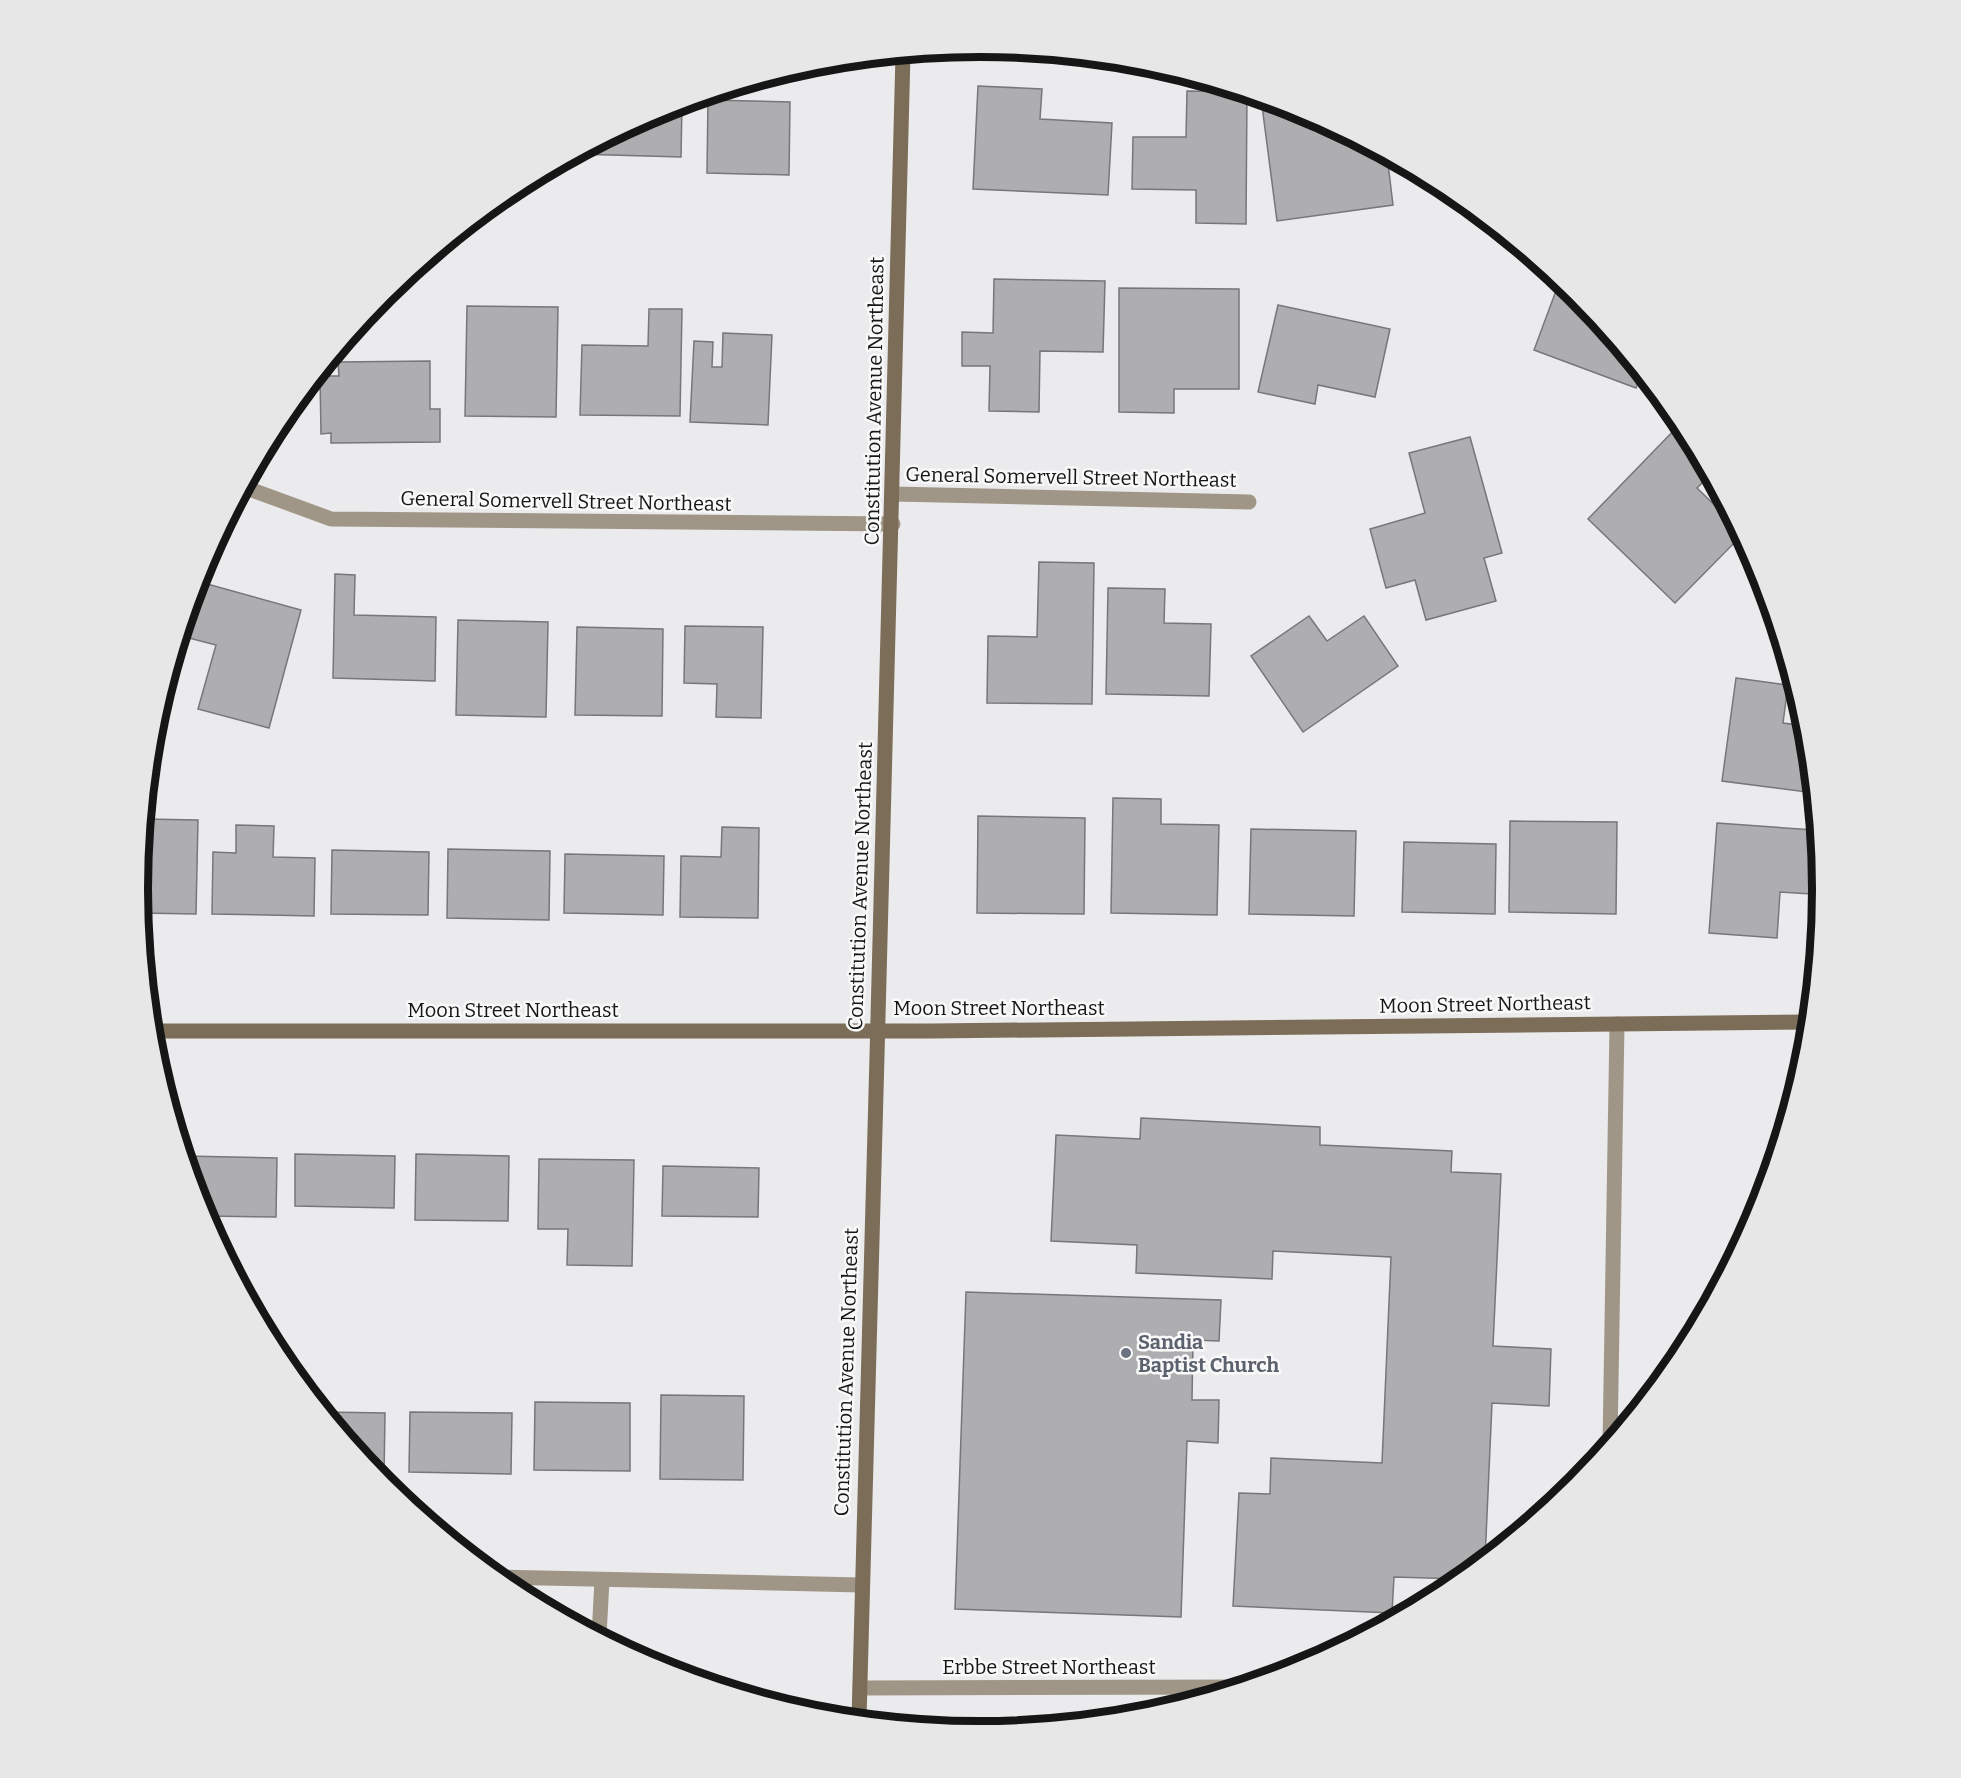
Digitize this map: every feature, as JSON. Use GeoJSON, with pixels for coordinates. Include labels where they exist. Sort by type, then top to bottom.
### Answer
{"type":"FeatureCollection","features":[{"type":"Feature","properties":{"kind":"street","name":"Constitution Avenue Northeast"},"geometry":{"type":"LineString","coordinates":[[859,1712],[861,1585],[893,524],[903,61]]}},
{"type":"Feature","properties":{"kind":"street","name":"General Somervell Street Northeast"},"geometry":{"type":"LineString","coordinates":[[251,490],[330,519],[893,524]]}},
{"type":"Feature","properties":{"kind":"street","name":"General Somervell Street Northeast"},"geometry":{"type":"LineString","coordinates":[[893,494],[1249,502]]}},
{"type":"Feature","properties":{"kind":"street","name":"Moon Street Northeast"},"geometry":{"type":"LineString","coordinates":[[161,1031],[877,1030],[1801,1022]]}},
{"type":"Feature","properties":{"kind":"street"},"geometry":{"type":"LineString","coordinates":[[1610,1433],[1617,1024]]}},
{"type":"Feature","properties":{"kind":"street"},"geometry":{"type":"LineString","coordinates":[[513,1577],[861,1585]]}},
{"type":"Feature","properties":{"kind":"street"},"geometry":{"type":"LineString","coordinates":[[599,1628],[602,1580]]}},
{"type":"Feature","properties":{"kind":"street","name":"Erbbe Street Northeast"},"geometry":{"type":"LineString","coordinates":[[860,1688],[1215,1687]]}},
{"type":"Feature","properties":{"kind":"building"},"geometry":{"type":"Polygon","coordinates":[[[978,86],[1042,89],[1040,119],[1112,123],[1108,195],[973,189],[978,86]]]}},
{"type":"Feature","properties":{"kind":"building"},"geometry":{"type":"Polygon","coordinates":[[[1187,91],[1217,92],[1247,101],[1246,224],[1196,223],[1196,190],[1132,189],[1133,137],[1186,137],[1187,91]]]}},
{"type":"Feature","properties":{"kind":"building"},"geometry":{"type":"Polygon","coordinates":[[[716,100],[790,102],[789,175],[707,173],[708,103],[716,100]]]}},
{"type":"Feature","properties":{"kind":"building"},"geometry":{"type":"Polygon","coordinates":[[[1262,106],[1299,120],[1388,164],[1393,205],[1277,221],[1262,106]]]}},
{"type":"Feature","properties":{"kind":"building"},"geometry":{"type":"Polygon","coordinates":[[[682,113],[681,157],[591,154],[682,113]]]}},
{"type":"Feature","properties":{"kind":"building"},"geometry":{"type":"Polygon","coordinates":[[[994,279],[1105,281],[1103,352],[1040,351],[1039,412],[989,411],[990,366],[962,366],[962,332],[993,333],[994,279]]]}},
{"type":"Feature","properties":{"kind":"building"},"geometry":{"type":"Polygon","coordinates":[[[1119,288],[1239,289],[1239,389],[1174,389],[1174,413],[1119,412],[1119,288]]]}},
{"type":"Feature","properties":{"kind":"building"},"geometry":{"type":"Polygon","coordinates":[[[1557,289],[1606,340],[1639,381],[1636,388],[1534,350],[1557,289]]]}},
{"type":"Feature","properties":{"kind":"building"},"geometry":{"type":"Polygon","coordinates":[[[1278,305],[1390,329],[1375,397],[1318,385],[1315,404],[1258,392],[1278,305]]]}},
{"type":"Feature","properties":{"kind":"building"},"geometry":{"type":"Polygon","coordinates":[[[467,306],[558,307],[556,417],[465,416],[467,306]]]}},
{"type":"Feature","properties":{"kind":"building"},"geometry":{"type":"Polygon","coordinates":[[[649,309],[682,309],[680,416],[580,415],[582,345],[648,346],[649,309]]]}},
{"type":"Feature","properties":{"kind":"building"},"geometry":{"type":"Polygon","coordinates":[[[723,333],[772,335],[768,425],[690,422],[694,341],[713,342],[712,367],[722,367],[723,333]]]}},
{"type":"Feature","properties":{"kind":"building"},"geometry":{"type":"Polygon","coordinates":[[[430,361],[430,409],[440,409],[440,442],[331,443],[331,433],[321,434],[320,383],[326,376],[339,376],[338,362],[430,361]]]}},
{"type":"Feature","properties":{"kind":"building"},"geometry":{"type":"Polygon","coordinates":[[[1674,430],[1705,480],[1697,488],[1723,513],[1736,541],[1675,603],[1588,519],[1674,430]]]}},
{"type":"Feature","properties":{"kind":"building"},"geometry":{"type":"Polygon","coordinates":[[[1470,437],[1502,553],[1484,558],[1496,601],[1426,620],[1415,580],[1386,588],[1370,529],[1425,513],[1409,453],[1470,437]]]}},
{"type":"Feature","properties":{"kind":"building"},"geometry":{"type":"Polygon","coordinates":[[[1039,562],[1094,563],[1092,704],[987,703],[988,636],[1037,637],[1039,562]]]}},
{"type":"Feature","properties":{"kind":"building"},"geometry":{"type":"Polygon","coordinates":[[[335,574],[355,575],[354,615],[436,617],[435,681],[333,678],[335,574]]]}},
{"type":"Feature","properties":{"kind":"building"},"geometry":{"type":"Polygon","coordinates":[[[207,584],[301,610],[269,728],[198,709],[216,645],[188,638],[207,584]]]}},
{"type":"Feature","properties":{"kind":"building"},"geometry":{"type":"Polygon","coordinates":[[[1108,588],[1165,589],[1164,623],[1211,624],[1209,696],[1106,694],[1108,588]]]}},
{"type":"Feature","properties":{"kind":"building"},"geometry":{"type":"Polygon","coordinates":[[[1309,616],[1327,641],[1364,616],[1398,666],[1303,732],[1251,656],[1309,616]]]}},
{"type":"Feature","properties":{"kind":"building"},"geometry":{"type":"Polygon","coordinates":[[[458,620],[548,622],[546,717],[456,715],[458,620]]]}},
{"type":"Feature","properties":{"kind":"building"},"geometry":{"type":"Polygon","coordinates":[[[685,626],[763,627],[761,718],[716,717],[717,684],[684,683],[685,626]]]}},
{"type":"Feature","properties":{"kind":"building"},"geometry":{"type":"Polygon","coordinates":[[[577,627],[663,629],[662,716],[575,715],[577,627]]]}},
{"type":"Feature","properties":{"kind":"building"},"geometry":{"type":"Polygon","coordinates":[[[1736,678],[1787,685],[1783,723],[1796,725],[1806,792],[1722,781],[1736,678]]]}},
{"type":"Feature","properties":{"kind":"building"},"geometry":{"type":"Polygon","coordinates":[[[1113,798],[1161,799],[1161,824],[1219,825],[1217,915],[1111,913],[1113,798]]]}},
{"type":"Feature","properties":{"kind":"building"},"geometry":{"type":"Polygon","coordinates":[[[978,816],[1085,818],[1084,914],[977,913],[978,816]]]}},
{"type":"Feature","properties":{"kind":"building"},"geometry":{"type":"Polygon","coordinates":[[[152,819],[198,820],[196,914],[149,913],[152,819]]]}},
{"type":"Feature","properties":{"kind":"building"},"geometry":{"type":"Polygon","coordinates":[[[1510,821],[1617,822],[1616,914],[1509,912],[1510,821]]]}},
{"type":"Feature","properties":{"kind":"building"},"geometry":{"type":"Polygon","coordinates":[[[1717,823],[1810,830],[1811,894],[1780,892],[1777,938],[1709,933],[1717,823]]]}},
{"type":"Feature","properties":{"kind":"building"},"geometry":{"type":"Polygon","coordinates":[[[236,825],[274,826],[273,857],[315,858],[314,916],[212,914],[213,852],[236,853],[236,825]]]}},
{"type":"Feature","properties":{"kind":"building"},"geometry":{"type":"Polygon","coordinates":[[[722,827],[759,828],[758,918],[680,917],[681,856],[721,857],[722,827]]]}},
{"type":"Feature","properties":{"kind":"building"},"geometry":{"type":"Polygon","coordinates":[[[1251,829],[1356,831],[1354,916],[1249,914],[1251,829]]]}},
{"type":"Feature","properties":{"kind":"building"},"geometry":{"type":"Polygon","coordinates":[[[1404,842],[1496,844],[1495,914],[1402,912],[1404,842]]]}},
{"type":"Feature","properties":{"kind":"building"},"geometry":{"type":"Polygon","coordinates":[[[448,849],[550,851],[549,920],[447,918],[448,849]]]}},
{"type":"Feature","properties":{"kind":"building"},"geometry":{"type":"Polygon","coordinates":[[[332,850],[429,852],[428,915],[331,914],[332,850]]]}},
{"type":"Feature","properties":{"kind":"building"},"geometry":{"type":"Polygon","coordinates":[[[565,854],[664,856],[663,915],[564,913],[565,854]]]}},
{"type":"Feature","properties":{"kind":"building"},"geometry":{"type":"Polygon","coordinates":[[[1141,1118],[1320,1127],[1320,1145],[1452,1151],[1451,1172],[1501,1174],[1493,1346],[1551,1349],[1549,1406],[1492,1403],[1485,1550],[1446,1579],[1394,1577],[1390,1613],[1233,1606],[1239,1493],[1270,1494],[1271,1458],[1382,1463],[1391,1257],[1273,1251],[1272,1279],[1136,1273],[1137,1245],[1051,1241],[1056,1135],[1140,1139],[1141,1118]]]}},
{"type":"Feature","properties":{"kind":"building"},"geometry":{"type":"Polygon","coordinates":[[[295,1154],[395,1156],[394,1208],[295,1206],[295,1154]]]}},
{"type":"Feature","properties":{"kind":"building"},"geometry":{"type":"Polygon","coordinates":[[[416,1154],[509,1156],[508,1221],[415,1220],[416,1154]]]}},
{"type":"Feature","properties":{"kind":"building"},"geometry":{"type":"Polygon","coordinates":[[[193,1156],[277,1158],[276,1217],[216,1216],[193,1156]]]}},
{"type":"Feature","properties":{"kind":"building"},"geometry":{"type":"Polygon","coordinates":[[[539,1159],[634,1160],[632,1266],[567,1265],[568,1229],[538,1229],[539,1159]]]}},
{"type":"Feature","properties":{"kind":"building"},"geometry":{"type":"Polygon","coordinates":[[[663,1166],[759,1168],[758,1217],[662,1216],[663,1166]]]}},
{"type":"Feature","properties":{"kind":"building"},"geometry":{"type":"Polygon","coordinates":[[[966,1292],[1221,1300],[1219,1341],[1193,1340],[1192,1400],[1219,1400],[1218,1443],[1187,1441],[1181,1617],[955,1609],[966,1292]]]}},
{"type":"Feature","properties":{"kind":"building"},"geometry":{"type":"Polygon","coordinates":[[[661,1395],[744,1396],[743,1480],[660,1479],[661,1395]]]}},
{"type":"Feature","properties":{"kind":"building"},"geometry":{"type":"Polygon","coordinates":[[[535,1402],[630,1403],[630,1471],[534,1470],[535,1402]]]}},
{"type":"Feature","properties":{"kind":"building"},"geometry":{"type":"Polygon","coordinates":[[[334,1412],[385,1413],[384,1469],[334,1412]]]}},
{"type":"Feature","properties":{"kind":"building"},"geometry":{"type":"Polygon","coordinates":[[[410,1412],[512,1413],[511,1474],[409,1472],[410,1412]]]}},
{"type":"Feature","properties":{"kind":"place","name":"Sandia Baptist Church"},"geometry":{"type":"Point","coordinates":[1126,1353]}}]}
